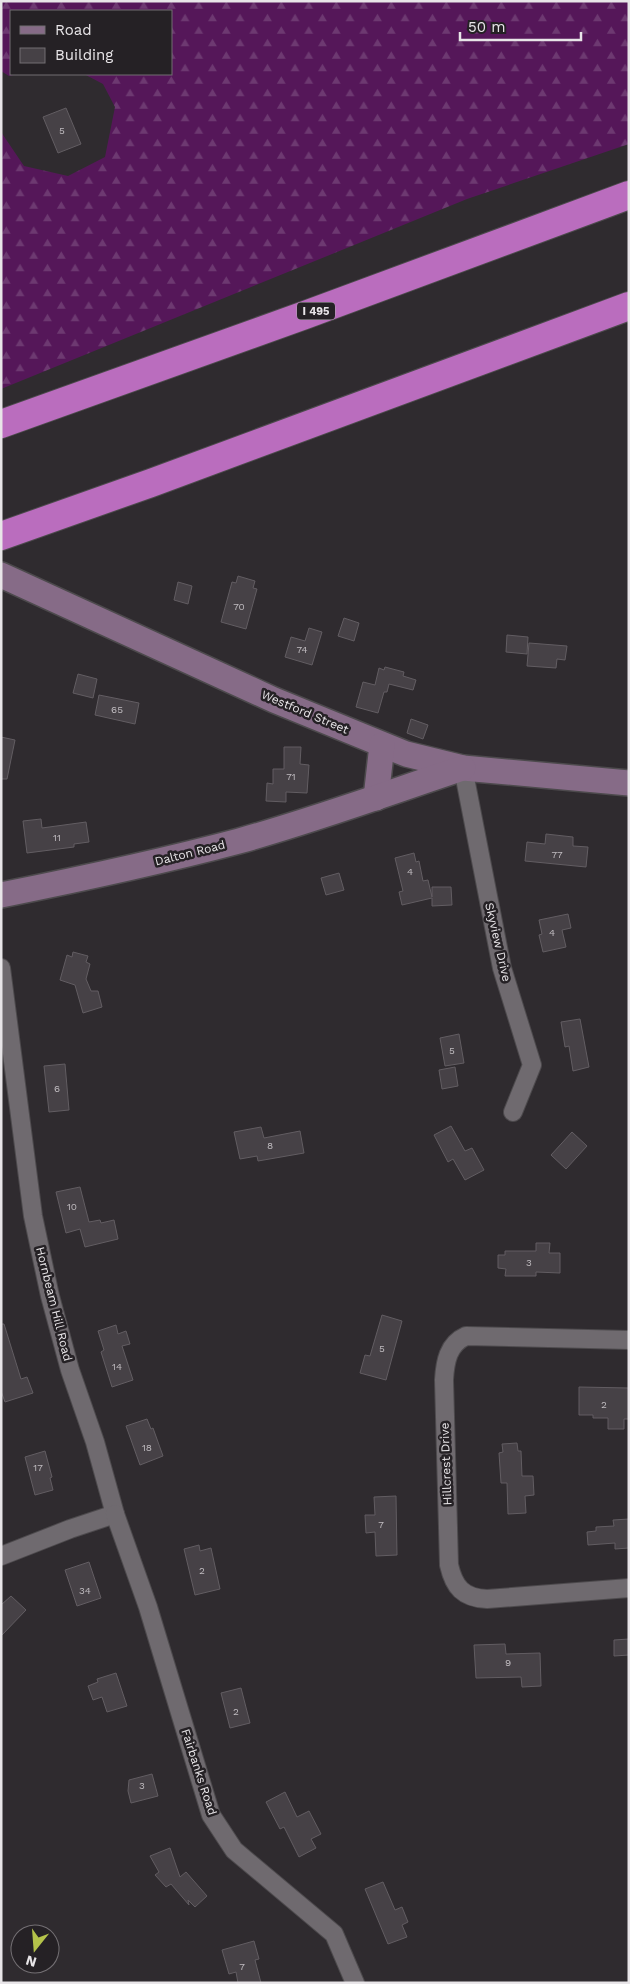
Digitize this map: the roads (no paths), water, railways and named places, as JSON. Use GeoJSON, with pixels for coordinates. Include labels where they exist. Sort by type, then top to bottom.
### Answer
{"type":"FeatureCollection","features":[{"type":"Feature","properties":{"kind":"highway","name":"I 495"},"geometry":{"type":"LineString","coordinates":[[1,424],[278,325],[629,195]]}},
{"type":"Feature","properties":{"kind":"highway"},"geometry":{"type":"LineString","coordinates":[[1,536],[151,483],[629,306]]}},
{"type":"Feature","properties":{"kind":"main road","name":"Westford Street"},"geometry":{"type":"LineString","coordinates":[[11,579],[274,700],[406,754],[463,768],[629,783]]}},
{"type":"Feature","properties":{"kind":"main road"},"geometry":{"type":"LineString","coordinates":[[376,798],[382,745]]}},
{"type":"Feature","properties":{"kind":"main road","name":"Dalton Road"},"geometry":{"type":"LineString","coordinates":[[1,895],[147,864],[238,841],[331,814],[463,768]]}},
{"type":"Feature","properties":{"kind":"street","name":"Skyview Drive"},"geometry":{"type":"LineString","coordinates":[[463,768],[502,968],[532,1066],[513,1112]]}},
{"type":"Feature","properties":{"kind":"street","name":"Hornbeam Hill Road"},"geometry":{"type":"LineString","coordinates":[[1,968],[33,1216],[50,1296],[70,1370],[95,1442],[115,1514]]}},
{"type":"Feature","properties":{"kind":"street","name":"Hillcrest Drive"},"geometry":{"type":"LineString","coordinates":[[629,1340],[466,1336],[455,1342],[451,1349],[445,1363],[444,1380],[449,1565],[452,1578],[459,1589],[469,1596],[487,1599],[629,1588]]}},
{"type":"Feature","properties":{"kind":"street"},"geometry":{"type":"LineString","coordinates":[[1,1556],[115,1514]]}},
{"type":"Feature","properties":{"kind":"street","name":"Fairbanks Road"},"geometry":{"type":"LineString","coordinates":[[115,1514],[148,1606],[211,1815],[234,1850],[334,1934],[355,1983]]}}]}
